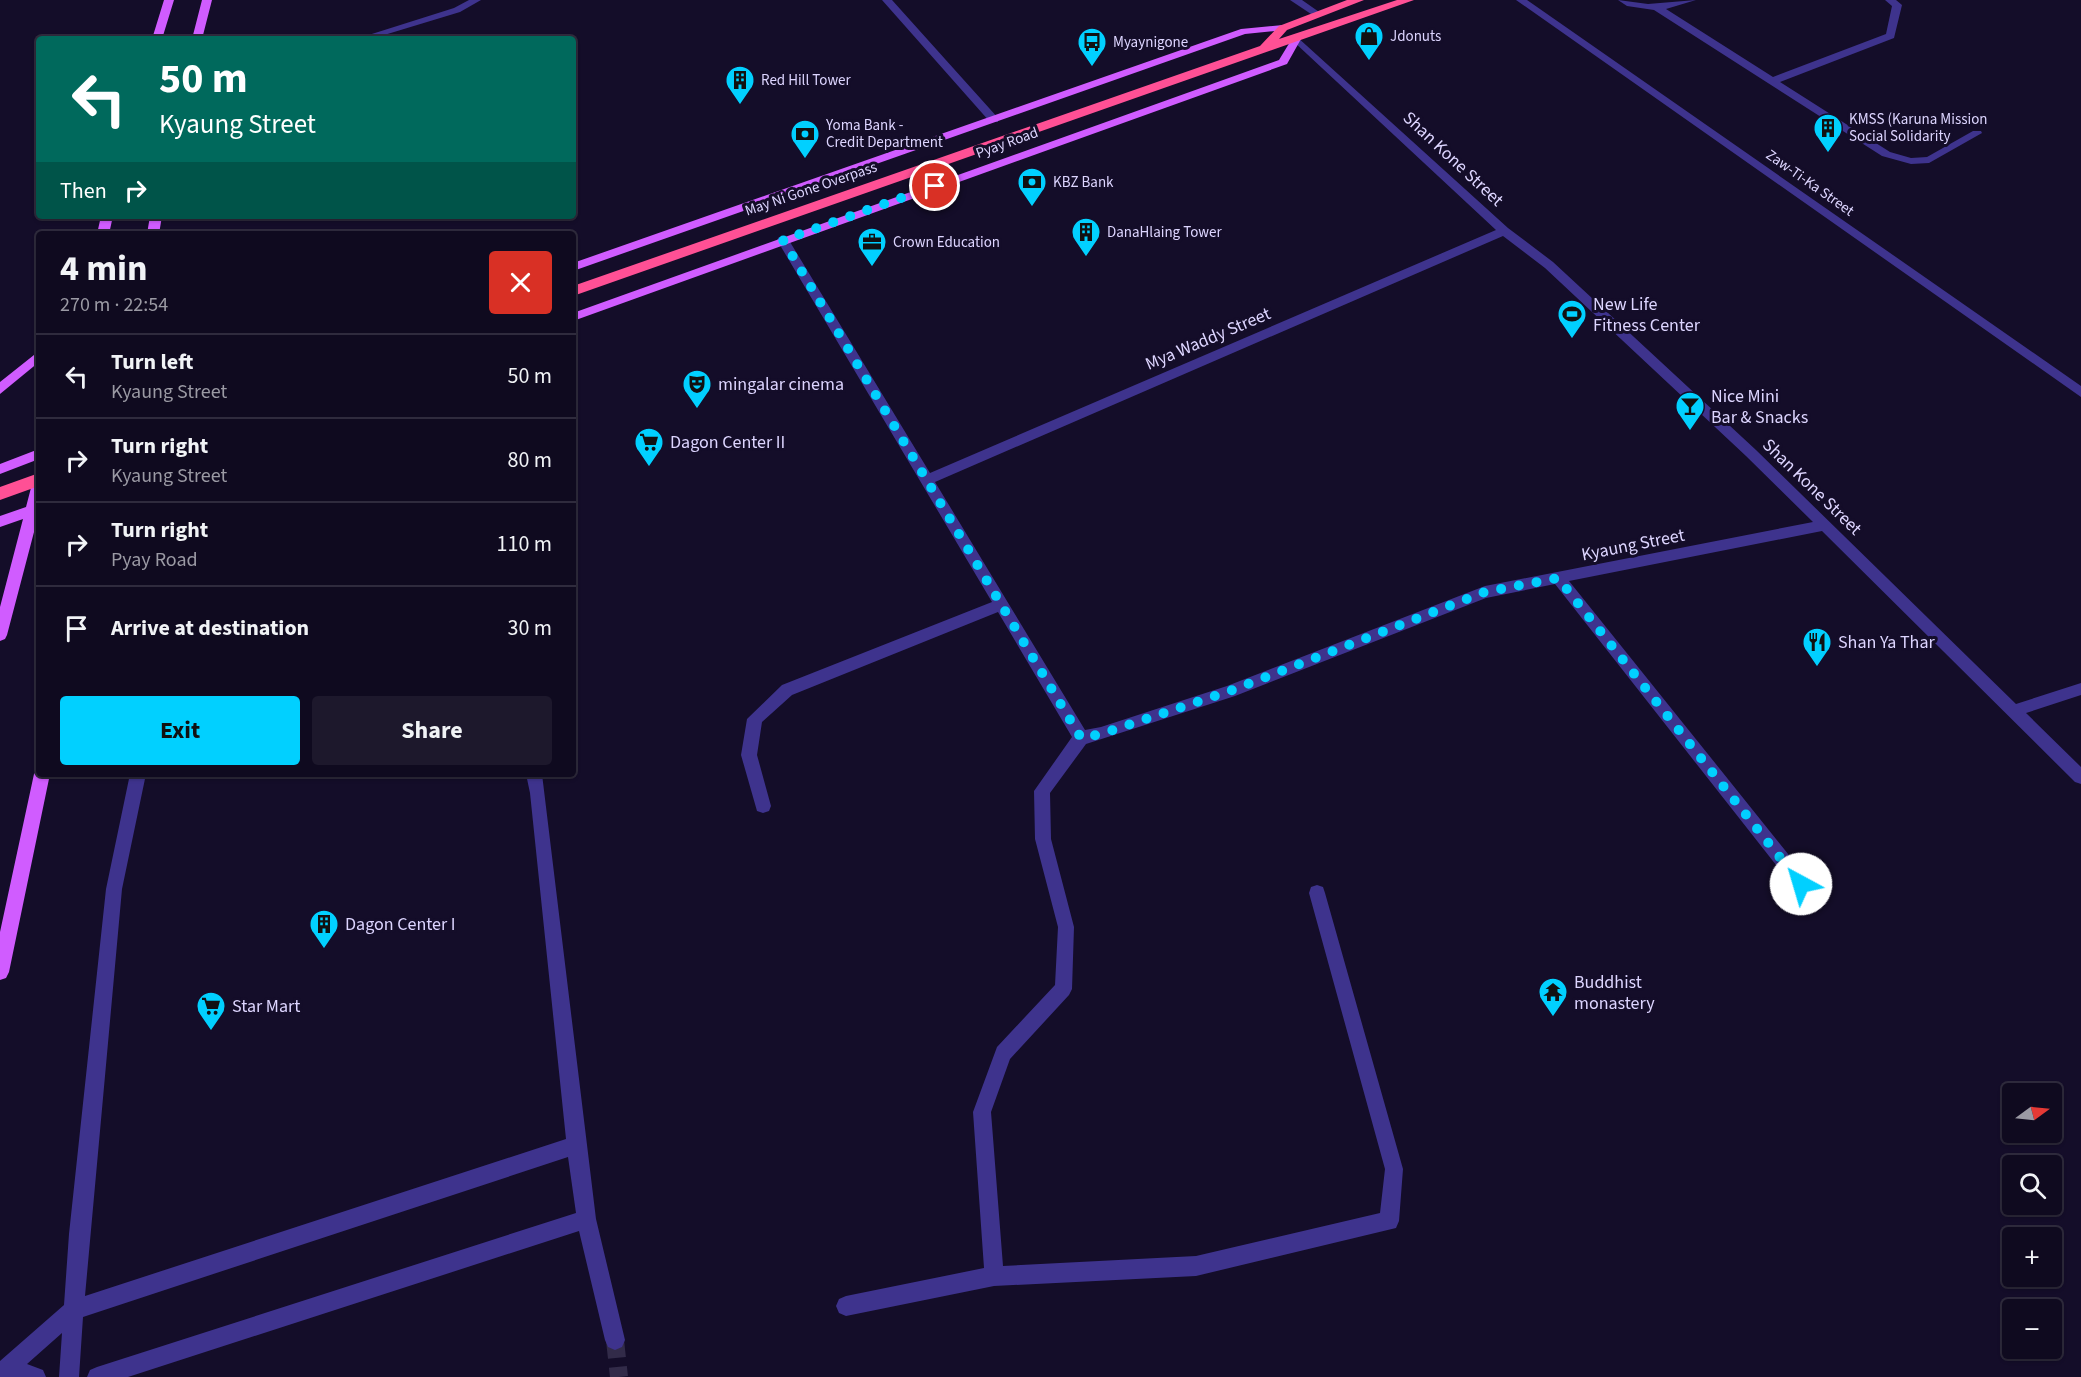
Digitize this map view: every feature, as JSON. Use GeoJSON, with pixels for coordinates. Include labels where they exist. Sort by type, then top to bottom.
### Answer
{"type":"FeatureCollection","features":[{"type":"Feature","properties":{"kind":"highway","name":"Pyay Road"},"geometry":{"type":"LineString","coordinates":[[1283,28],[1358,0]]}},
{"type":"Feature","properties":{"kind":"highway"},"geometry":{"type":"LineString","coordinates":[[1296,39],[1408,0]]}},
{"type":"Feature","properties":{"kind":"highway"},"geometry":{"type":"LineString","coordinates":[[1264,48],[1283,28]]}},
{"type":"Feature","properties":{"kind":"highway","name":"May Ni Gone Overpass"},"geometry":{"type":"LineString","coordinates":[[576,290],[1264,48],[1296,39]]}},
{"type":"Feature","properties":{"kind":"highway"},"geometry":{"type":"LineString","coordinates":[[0,494],[36,483]]}},
{"type":"Feature","properties":{"kind":"main road"},"geometry":{"type":"LineString","coordinates":[[158,36],[169,0]]}},
{"type":"Feature","properties":{"kind":"main road"},"geometry":{"type":"LineString","coordinates":[[199,36],[207,0]]}},
{"type":"Feature","properties":{"kind":"main road","name":"Pyay Road"},"geometry":{"type":"LineString","coordinates":[[576,266],[1244,31],[1283,28]]}},
{"type":"Feature","properties":{"kind":"main road","name":"Pyay Road"},"geometry":{"type":"LineString","coordinates":[[576,316],[1283,62],[1296,39]]}},
{"type":"Feature","properties":{"kind":"main road"},"geometry":{"type":"LineString","coordinates":[[0,389],[36,358]]}},
{"type":"Feature","properties":{"kind":"main road"},"geometry":{"type":"LineString","coordinates":[[0,469],[36,455]]}},
{"type":"Feature","properties":{"kind":"main road"},"geometry":{"type":"LineString","coordinates":[[0,522],[36,509]]}},
{"type":"Feature","properties":{"kind":"main road"},"geometry":{"type":"LineString","coordinates":[[0,635],[36,509]]}},
{"type":"Feature","properties":{"kind":"main road"},"geometry":{"type":"LineString","coordinates":[[0,972],[41,777]]}},
{"type":"Feature","properties":{"kind":"street"},"geometry":{"type":"LineString","coordinates":[[371,36],[458,10],[476,0]]}},
{"type":"Feature","properties":{"kind":"street"},"geometry":{"type":"LineString","coordinates":[[887,0],[994,120]]}},
{"type":"Feature","properties":{"kind":"street"},"geometry":{"type":"LineString","coordinates":[[1295,0],[1317,14]]}},
{"type":"Feature","properties":{"kind":"street","name":"Zaw-Ti-Ka Street"},"geometry":{"type":"LineString","coordinates":[[1521,0],[2081,392]]}},
{"type":"Feature","properties":{"kind":"street"},"geometry":{"type":"LineString","coordinates":[[1623,0],[1628,4],[1667,7],[1690,0]]}},
{"type":"Feature","properties":{"kind":"street"},"geometry":{"type":"LineString","coordinates":[[1772,81],[1891,36],[1897,5],[1890,0]]}},
{"type":"Feature","properties":{"kind":"street"},"geometry":{"type":"LineString","coordinates":[[1656,6],[1887,154],[1911,161],[1929,160],[1977,133]]}},
{"type":"Feature","properties":{"kind":"street","name":"Shan Kone Street"},"geometry":{"type":"LineString","coordinates":[[1296,39],[1504,231],[1549,265],[1600,312],[1825,525],[2081,777]]}},
{"type":"Feature","properties":{"kind":"street","name":"Mya Waddy Street"},"geometry":{"type":"LineString","coordinates":[[927,480],[1504,231]]}},
{"type":"Feature","properties":{"kind":"street"},"geometry":{"type":"LineString","coordinates":[[783,240],[1081,738],[1042,791],[1043,839],[1066,927],[1063,989],[1003,1053],[982,1112],[994,1276]]}},
{"type":"Feature","properties":{"kind":"street","name":"Kyaung Street"},"geometry":{"type":"LineString","coordinates":[[1081,738],[1101,734],[1230,691],[1485,592],[1825,525]]}},
{"type":"Feature","properties":{"kind":"street"},"geometry":{"type":"LineString","coordinates":[[1558,578],[1815,902]]}},
{"type":"Feature","properties":{"kind":"street"},"geometry":{"type":"LineString","coordinates":[[763,806],[748,755],[755,719],[787,690],[1001,605]]}},
{"type":"Feature","properties":{"kind":"street"},"geometry":{"type":"LineString","coordinates":[[2014,711],[2081,689]]}},
{"type":"Feature","properties":{"kind":"street"},"geometry":{"type":"LineString","coordinates":[[69,1377],[73,1310],[114,889],[137,777]]}},
{"type":"Feature","properties":{"kind":"street"},"geometry":{"type":"LineString","coordinates":[[534,777],[586,1219],[615,1340]]}},
{"type":"Feature","properties":{"kind":"street"},"geometry":{"type":"LineString","coordinates":[[846,1306],[994,1276],[1196,1266],[1389,1221],[1394,1169],[1317,893]]}},
{"type":"Feature","properties":{"kind":"street"},"geometry":{"type":"LineString","coordinates":[[3,1370],[73,1310],[576,1146]]}},
{"type":"Feature","properties":{"kind":"street"},"geometry":{"type":"LineString","coordinates":[[97,1377],[586,1219]]}},
{"type":"Feature","properties":{"kind":"street"},"geometry":{"type":"LineString","coordinates":[[3,1370],[36,1377]]}},
{"type":"Feature","properties":{"kind":"tunnel"},"geometry":{"type":"LineString","coordinates":[[615,1340],[619,1377]]}},
{"type":"Feature","properties":{"kind":"place","name":"Jdonuts"},"geometry":{"type":"Point","coordinates":[1369,62]}},
{"type":"Feature","properties":{"kind":"place","name":"Myaynigone"},"geometry":{"type":"Point","coordinates":[1092,68]}},
{"type":"Feature","properties":{"kind":"place","name":"Red Hill Tower"},"geometry":{"type":"Point","coordinates":[740,106]}},
{"type":"Feature","properties":{"kind":"place","name":"KMSS (Karuna Mission Social Solidarity"},"geometry":{"type":"Point","coordinates":[1828,154]}},
{"type":"Feature","properties":{"kind":"place","name":"Yoma Bank - Credit Department"},"geometry":{"type":"Point","coordinates":[805,160]}},
{"type":"Feature","properties":{"kind":"place","name":"KBZ Bank"},"geometry":{"type":"Point","coordinates":[1032,208]}},
{"type":"Feature","properties":{"kind":"place","name":"DanaHlaing Tower"},"geometry":{"type":"Point","coordinates":[1086,258]}},
{"type":"Feature","properties":{"kind":"place","name":"Crown Education"},"geometry":{"type":"Point","coordinates":[872,268]}},
{"type":"Feature","properties":{"kind":"place","name":"New Life Fitness Center"},"geometry":{"type":"Point","coordinates":[1572,340]}},
{"type":"Feature","properties":{"kind":"place","name":"mingalar cinema"},"geometry":{"type":"Point","coordinates":[697,410]}},
{"type":"Feature","properties":{"kind":"place","name":"Nice Mini Bar & Snacks"},"geometry":{"type":"Point","coordinates":[1690,432]}},
{"type":"Feature","properties":{"kind":"place","name":"Dagon Center II"},"geometry":{"type":"Point","coordinates":[649,468]}},
{"type":"Feature","properties":{"kind":"place","name":"Shan Ya Thar"},"geometry":{"type":"Point","coordinates":[1817,668]}},
{"type":"Feature","properties":{"kind":"place","name":"Dagon Center I"},"geometry":{"type":"Point","coordinates":[324,950]}},
{"type":"Feature","properties":{"kind":"place","name":"Buddhist monastery"},"geometry":{"type":"Point","coordinates":[1553,1018]}},
{"type":"Feature","properties":{"kind":"place","name":"Star Mart"},"geometry":{"type":"Point","coordinates":[211,1032]}},
{"type":"Feature","properties":{"kind":"route"},"geometry":{"type":"LineString","coordinates":[[935,186],[783,240],[1081,738],[1101,734],[1230,691],[1485,592],[1558,578],[1801,884]]}}]}
